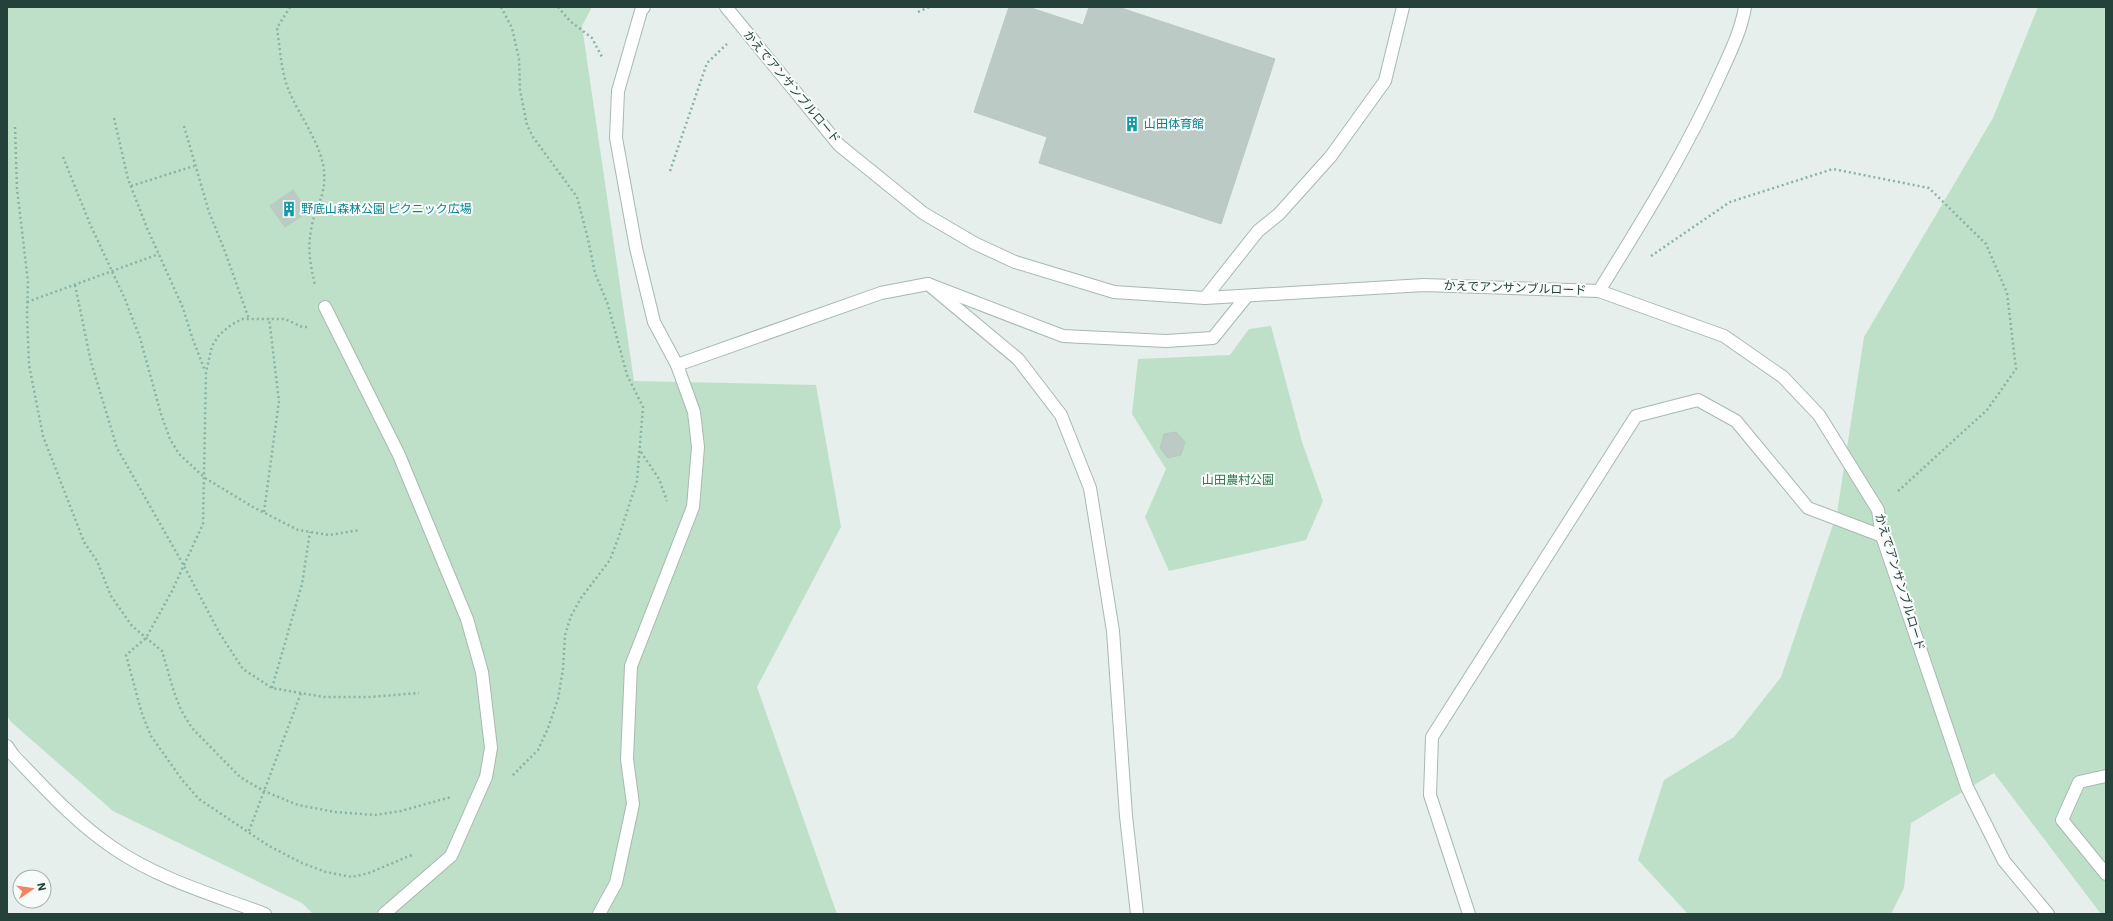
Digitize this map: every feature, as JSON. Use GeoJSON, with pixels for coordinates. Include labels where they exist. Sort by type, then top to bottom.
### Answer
{"type":"FeatureCollection","features":[{"type":"Feature","properties":{"kind":"street"},"geometry":{"type":"LineString","coordinates":[[599,914],[616,883],[633,804],[627,759],[632,666],[694,507],[698,447],[694,412],[676,366],[654,322],[636,248],[616,138],[618,91],[644,7]]}},
{"type":"Feature","properties":{"kind":"street","name":"かえでアンサンブルロード"},"geometry":{"type":"LineString","coordinates":[[726,7],[839,145],[923,213],[974,243],[1015,262],[1114,292],[1205,298],[1246,297],[1424,285],[1599,291],[1724,336],[1783,377],[1819,415],[1878,510],[1882,536],[1967,787],[2004,861],[2048,914]]}},
{"type":"Feature","properties":{"kind":"street"},"geometry":{"type":"LineString","coordinates":[[1205,298],[1258,231],[1279,214],[1331,156],[1385,81],[1403,7]]}},
{"type":"Feature","properties":{"kind":"street"},"geometry":{"type":"LineString","coordinates":[[1599,291],[1669,177],[1704,111],[1742,24],[1744,7]]}},
{"type":"Feature","properties":{"kind":"street"},"geometry":{"type":"LineString","coordinates":[[676,366],[881,293],[928,284],[1063,336],[1166,341],[1212,338],[1246,297]]}},
{"type":"Feature","properties":{"kind":"street"},"geometry":{"type":"LineString","coordinates":[[928,284],[1018,359],[1061,415],[1090,488],[1113,631],[1126,816],[1137,914]]}},
{"type":"Feature","properties":{"kind":"street"},"geometry":{"type":"LineString","coordinates":[[325,307],[400,455],[467,619],[482,672],[491,748],[486,777],[451,856],[384,914]]}},
{"type":"Feature","properties":{"kind":"street"},"geometry":{"type":"LineString","coordinates":[[1469,914],[1430,795],[1432,737],[1636,416],[1698,400],[1736,421],[1808,508],[1882,536]]}},
{"type":"Feature","properties":{"kind":"street"},"geometry":{"type":"LineString","coordinates":[[7,746],[74,817],[113,848],[162,875],[265,914]]}},
{"type":"Feature","properties":{"kind":"street"},"geometry":{"type":"LineString","coordinates":[[2106,776],[2079,782],[2062,820],[2106,874]]}},
{"type":"Feature","properties":{"kind":"path"},"geometry":{"type":"LineString","coordinates":[[290,7],[277,28],[282,61],[288,89],[300,116],[317,146],[324,171],[324,195],[312,224],[308,253],[316,287]]}},
{"type":"Feature","properties":{"kind":"path"},"geometry":{"type":"LineString","coordinates":[[15,127],[17,189],[27,269],[29,365],[43,436],[84,542],[97,561],[111,596],[132,626],[162,651],[181,710],[192,728],[240,778],[264,791],[298,805],[335,812],[374,815],[401,811],[482,786],[507,780],[538,750],[558,699],[563,669],[565,635],[571,616],[581,598],[610,560],[637,481],[643,407],[627,375],[608,305],[594,273],[588,239],[577,197],[533,137],[527,125],[520,90],[517,51],[512,28],[501,7]]}},
{"type":"Feature","properties":{"kind":"path"},"geometry":{"type":"LineString","coordinates":[[558,7],[570,21],[592,38],[618,91]]}},
{"type":"Feature","properties":{"kind":"path"},"geometry":{"type":"LineString","coordinates":[[918,12],[928,7]]}},
{"type":"Feature","properties":{"kind":"path"},"geometry":{"type":"LineString","coordinates":[[670,171],[707,63]]}},
{"type":"Feature","properties":{"kind":"path"},"geometry":{"type":"LineString","coordinates":[[114,118],[131,186],[158,254],[183,308],[192,337],[206,372]]}},
{"type":"Feature","properties":{"kind":"path"},"geometry":{"type":"LineString","coordinates":[[184,126],[194,166],[209,212],[249,319]]}},
{"type":"Feature","properties":{"kind":"path"},"geometry":{"type":"LineString","coordinates":[[63,157],[90,224],[140,338],[161,414],[170,439],[179,454],[205,478],[298,530],[329,535],[360,530]]}},
{"type":"Feature","properties":{"kind":"path"},"geometry":{"type":"LineString","coordinates":[[131,186],[194,166]]}},
{"type":"Feature","properties":{"kind":"path"},"geometry":{"type":"LineString","coordinates":[[1645,260],[1730,202],[1833,169],[1930,188],[1986,244],[2008,294],[2016,369],[1987,410],[1878,510]]}},
{"type":"Feature","properties":{"kind":"path"},"geometry":{"type":"LineString","coordinates":[[27,302],[158,254]]}},
{"type":"Feature","properties":{"kind":"path"},"geometry":{"type":"LineString","coordinates":[[75,285],[91,362],[117,448],[184,566],[220,634],[243,669],[272,688],[324,697],[370,697],[419,693]]}},
{"type":"Feature","properties":{"kind":"path"},"geometry":{"type":"LineString","coordinates":[[264,512],[279,401],[268,318]]}},
{"type":"Feature","properties":{"kind":"path"},"geometry":{"type":"LineString","coordinates":[[334,324],[302,327],[285,319],[242,319],[231,325],[212,346],[206,372],[203,524],[184,566],[146,638],[126,655],[142,714],[151,736],[183,780],[199,799],[270,846],[302,863],[352,877],[369,873],[418,852]]}},
{"type":"Feature","properties":{"kind":"path"},"geometry":{"type":"LineString","coordinates":[[640,451],[659,479],[668,506]]}},
{"type":"Feature","properties":{"kind":"path"},"geometry":{"type":"LineString","coordinates":[[272,688],[302,584],[310,532]]}},
{"type":"Feature","properties":{"kind":"path"},"geometry":{"type":"LineString","coordinates":[[249,831],[301,693]]}},
{"type":"Feature","properties":{"kind":"green space"},"geometry":{"type":"Polygon","coordinates":[[[7,7],[592,7],[582,26],[634,381],[816,385],[841,527],[757,687],[837,914],[313,914],[302,903],[113,811],[11,722],[7,716],[7,7]]]}},
{"type":"Feature","properties":{"kind":"green space"},"geometry":{"type":"Polygon","coordinates":[[[2038,7],[2106,7],[2106,914],[2101,914],[1994,773],[1911,823],[1904,888],[1891,914],[1688,914],[1638,860],[1664,780],[1734,737],[1781,677],[1837,513],[1864,337],[1993,118],[2038,7]]]}},
{"type":"Feature","properties":{"kind":"green space","name":"山田農村公園"},"geometry":{"type":"Polygon","coordinates":[[[1271,326],[1302,442],[1323,501],[1306,540],[1169,571],[1145,517],[1166,469],[1132,414],[1138,359],[1230,355],[1249,329],[1271,326]]]}},
{"type":"Feature","properties":{"kind":"building","name":"山田体育館"},"geometry":{"type":"Polygon","coordinates":[[[1009,7],[1028,7],[1083,25],[1089,7],[1118,7],[1275,59],[1221,224],[1039,163],[1047,137],[974,112],[1009,7]]]}},
{"type":"Feature","properties":{"kind":"building","name":"野底山森林公園 ピクニック広場"},"geometry":{"type":"Polygon","coordinates":[[[293,190],[308,212],[285,227],[270,206],[293,190]]]}},
{"type":"Feature","properties":{"kind":"building"},"geometry":{"type":"Polygon","coordinates":[[[1176,432],[1185,442],[1181,455],[1168,458],[1160,448],[1164,434],[1176,432]]]}},
{"type":"Feature","properties":{"kind":"place","name":"山田体育館"},"geometry":{"type":"Point","coordinates":[1132,124]}},
{"type":"Feature","properties":{"kind":"place","name":"野底山森林公園 ピクニック広場"},"geometry":{"type":"Point","coordinates":[289,209]}}]}
